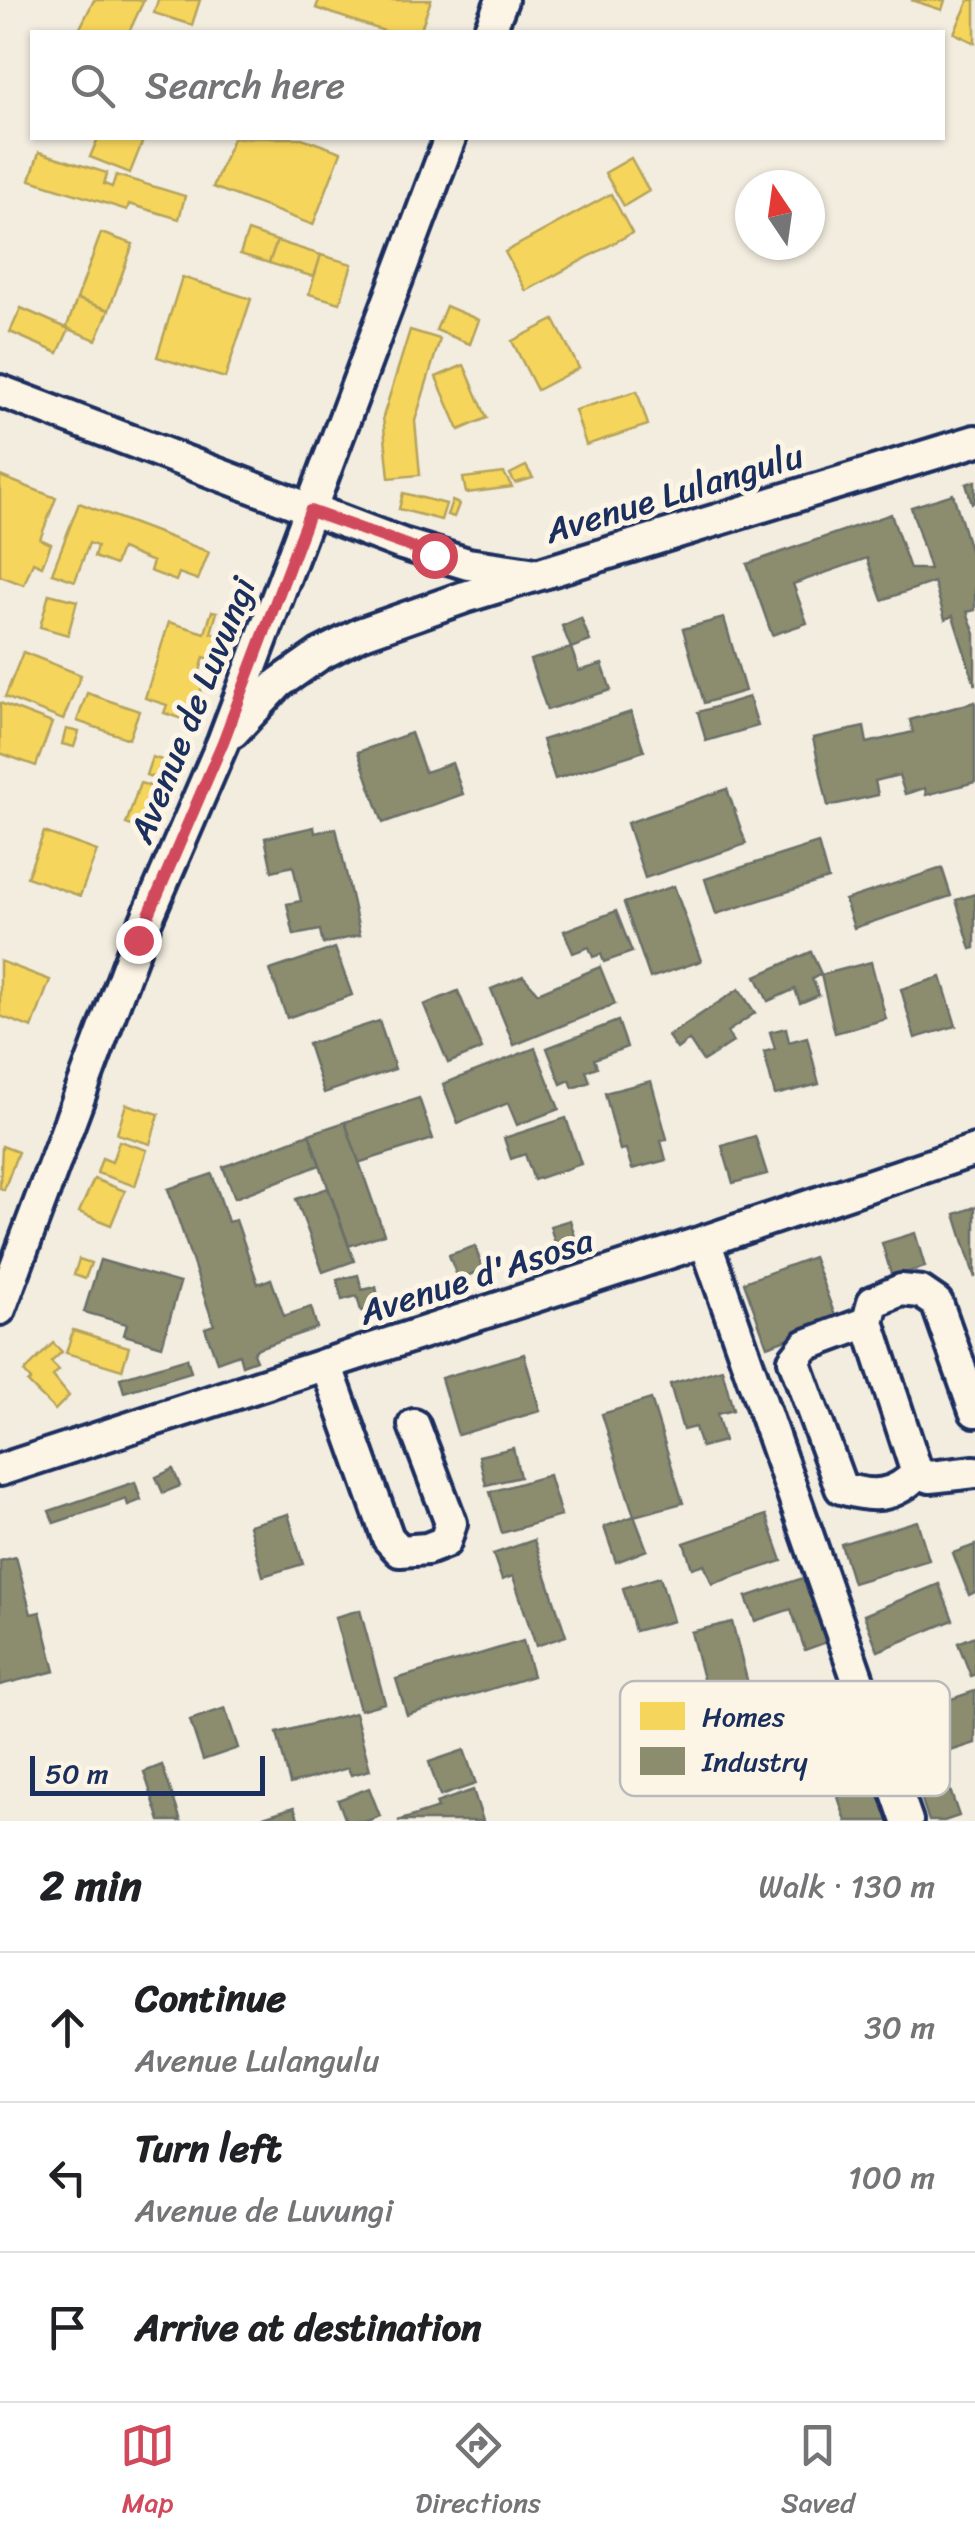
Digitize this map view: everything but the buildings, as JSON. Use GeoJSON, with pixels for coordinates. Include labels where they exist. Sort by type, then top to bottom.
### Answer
{"type":"FeatureCollection","features":[{"type":"Feature","properties":{"kind":"street"},"geometry":{"type":"LineString","coordinates":[[491,30],[502,0]]}},
{"type":"Feature","properties":{"kind":"street","name":"Avenue de Luvungi"},"geometry":{"type":"LineString","coordinates":[[0,1309],[138,940],[223,742],[449,140]]}},
{"type":"Feature","properties":{"kind":"street","name":"Avenue Lulangulu"},"geometry":{"type":"LineString","coordinates":[[0,391],[434,555],[538,574],[975,441]]}},
{"type":"Feature","properties":{"kind":"street"},"geometry":{"type":"LineString","coordinates":[[223,742],[279,683],[319,655],[360,634],[538,574]]}},
{"type":"Feature","properties":{"kind":"street","name":"Avenue d'Asosa"},"geometry":{"type":"LineString","coordinates":[[0,1470],[975,1150]]}},
{"type":"Feature","properties":{"kind":"street"},"geometry":{"type":"LineString","coordinates":[[704,1241],[858,1681]]}},
{"type":"Feature","properties":{"kind":"street"},"geometry":{"type":"LineString","coordinates":[[917,1473],[868,1322],[873,1302],[901,1290],[921,1292],[937,1303],[975,1411]]}},
{"type":"Feature","properties":{"kind":"street"},"geometry":{"type":"LineString","coordinates":[[868,1322],[806,1345],[794,1360],[841,1488],[864,1495],[886,1493],[905,1487],[917,1473]]}},
{"type":"Feature","properties":{"kind":"street"},"geometry":{"type":"LineString","coordinates":[[326,1364],[388,1538],[400,1551],[426,1549],[444,1542],[451,1523],[414,1425]]}},
{"type":"Feature","properties":{"kind":"street"},"geometry":{"type":"LineString","coordinates":[[917,1473],[930,1477],[975,1472]]}},
{"type":"Feature","properties":{"kind":"street"},"geometry":{"type":"LineString","coordinates":[[898,1796],[907,1821]]}},
{"type":"Feature","properties":{"kind":"route"},"geometry":{"type":"LineString","coordinates":[[138,940],[223,742],[310,511],[434,555]]}}]}
